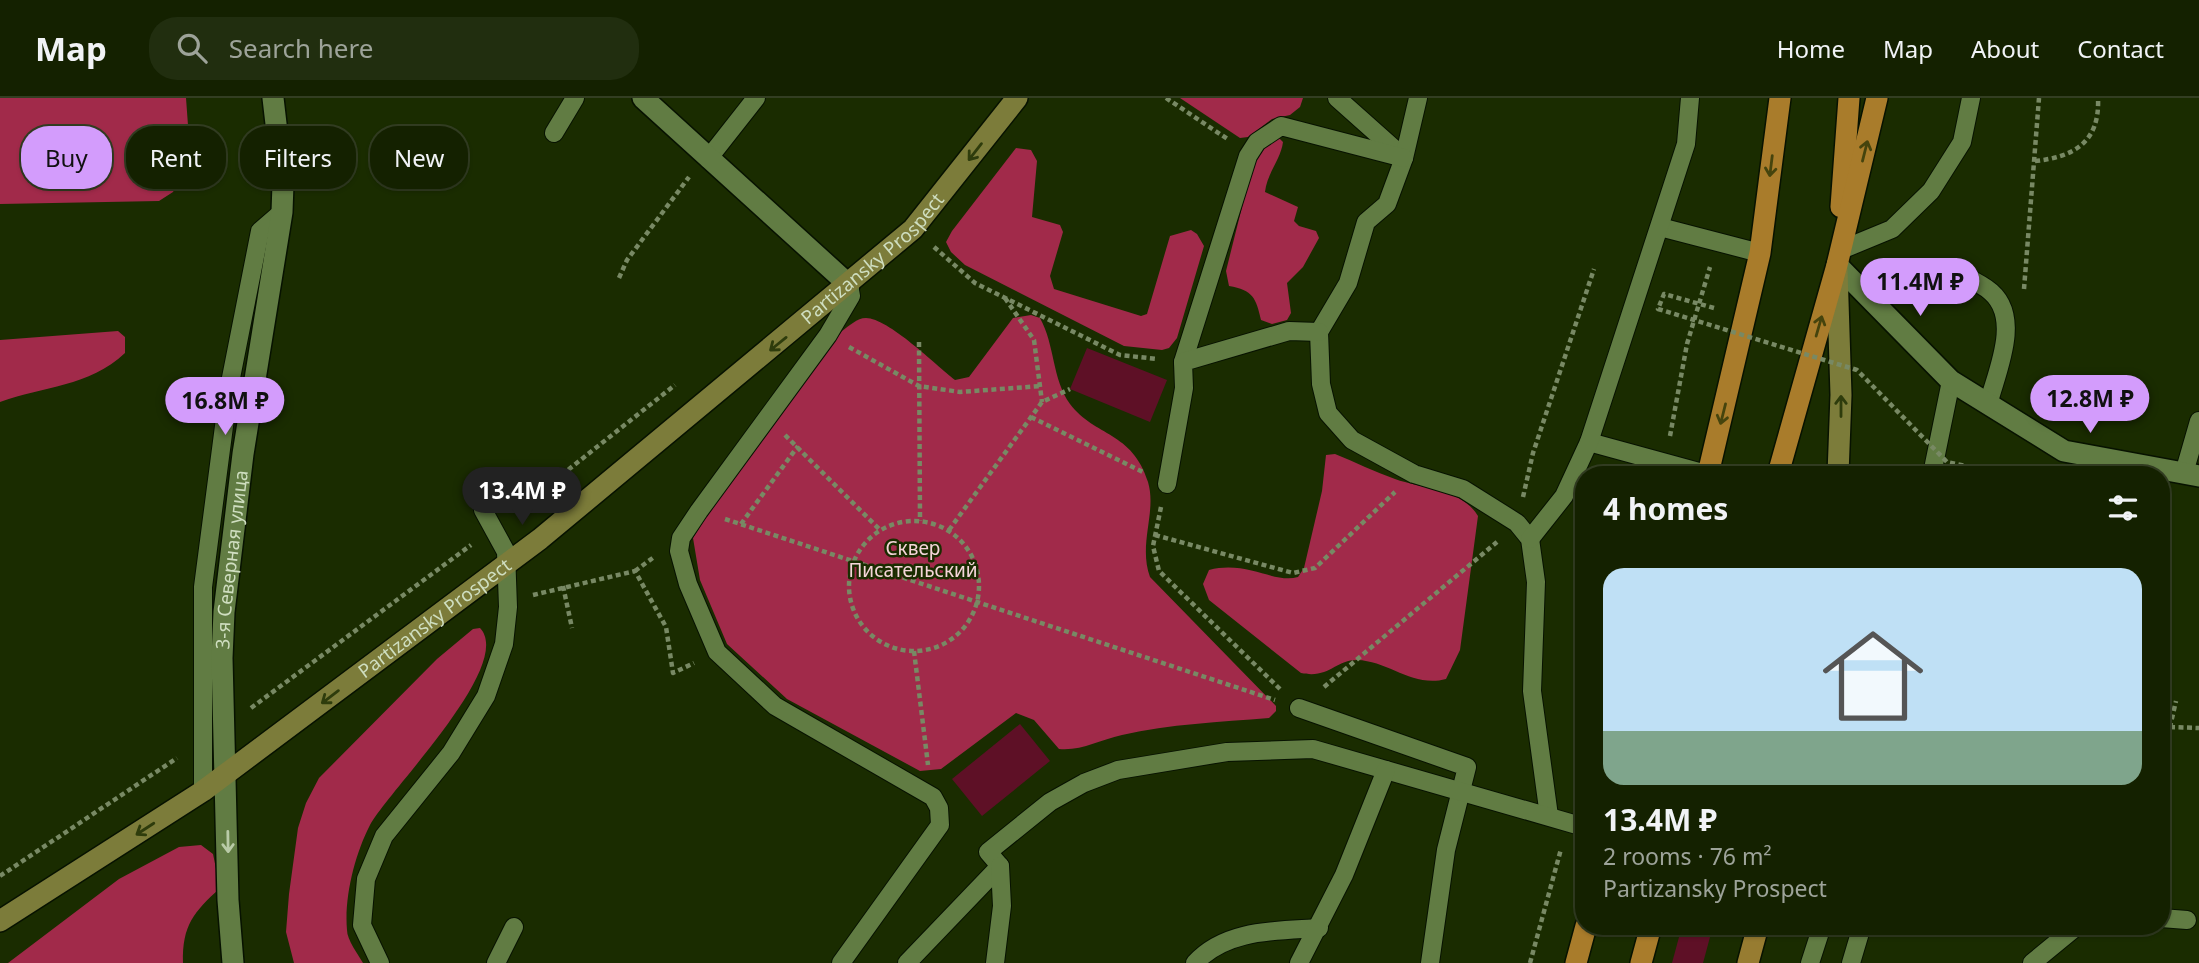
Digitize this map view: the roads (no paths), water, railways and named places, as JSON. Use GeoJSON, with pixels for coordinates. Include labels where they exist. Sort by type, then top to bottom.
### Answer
{"type":"FeatureCollection","features":[{"type":"Feature","properties":{"kind":"highway"},"geometry":{"type":"LineString","coordinates":[[1709,466],[1760,253],[1780,98]]}},
{"type":"Feature","properties":{"kind":"highway"},"geometry":{"type":"LineString","coordinates":[[1839,257],[1849,98]]}},
{"type":"Feature","properties":{"kind":"highway"},"geometry":{"type":"LineString","coordinates":[[1781,466],[1839,257],[1878,98]]}},
{"type":"Feature","properties":{"kind":"highway"},"geometry":{"type":"LineString","coordinates":[[1576,963],[1584,935]]}},
{"type":"Feature","properties":{"kind":"highway"},"geometry":{"type":"LineString","coordinates":[[1641,963],[1649,935]]}},
{"type":"Feature","properties":{"kind":"main road","name":"Partizansky Prospect"},"geometry":{"type":"LineString","coordinates":[[0,921],[203,791],[508,565],[914,229],[1017,98]]}},
{"type":"Feature","properties":{"kind":"main road"},"geometry":{"type":"LineString","coordinates":[[1838,466],[1841,395],[1839,257]]}},
{"type":"Feature","properties":{"kind":"main road"},"geometry":{"type":"LineString","coordinates":[[1748,963],[1756,935]]}},
{"type":"Feature","properties":{"kind":"street","name":"3-я Северная улица"},"geometry":{"type":"LineString","coordinates":[[233,963],[228,900],[227,774],[222,658],[224,612],[243,454],[282,212],[283,184],[273,98]]}},
{"type":"Feature","properties":{"kind":"street"},"geometry":{"type":"LineString","coordinates":[[643,98],[849,285]]}},
{"type":"Feature","properties":{"kind":"street"},"geometry":{"type":"LineString","coordinates":[[1839,257],[1951,382],[2064,452],[2142,466]]}},
{"type":"Feature","properties":{"kind":"street"},"geometry":{"type":"LineString","coordinates":[[2170,471],[2192,475]]}},
{"type":"Feature","properties":{"kind":"lane"},"geometry":{"type":"LineString","coordinates":[[554,133],[575,98]]}},
{"type":"Feature","properties":{"kind":"lane"},"geometry":{"type":"LineString","coordinates":[[706,158],[756,98]]}},
{"type":"Feature","properties":{"kind":"lane"},"geometry":{"type":"LineString","coordinates":[[1337,98],[1404,158]]}},
{"type":"Feature","properties":{"kind":"lane"},"geometry":{"type":"LineString","coordinates":[[1418,98],[1404,158],[1387,204],[1366,222],[1348,283],[1319,332],[1321,384],[1328,413],[1352,439],[1414,474],[1463,489],[1517,523],[1530,539],[1536,582],[1532,691],[1549,817]]}},
{"type":"Feature","properties":{"kind":"lane"},"geometry":{"type":"LineString","coordinates":[[1578,466],[1589,443],[1686,144],[1690,98]]}},
{"type":"Feature","properties":{"kind":"lane"},"geometry":{"type":"LineString","coordinates":[[1839,257],[1892,229],[1931,191],[1962,142],[1971,98]]}},
{"type":"Feature","properties":{"kind":"lane"},"geometry":{"type":"LineString","coordinates":[[1167,484],[1184,388],[1183,362],[1248,156],[1257,142],[1281,126],[1404,158]]}},
{"type":"Feature","properties":{"kind":"lane"},"geometry":{"type":"LineString","coordinates":[[203,791],[204,587],[229,388],[260,231],[282,212]]}},
{"type":"Feature","properties":{"kind":"lane"},"geometry":{"type":"LineString","coordinates":[[1660,227],[1760,253]]}},
{"type":"Feature","properties":{"kind":"lane"},"geometry":{"type":"LineString","coordinates":[[1949,268],[1990,290],[2003,308],[2006,332],[1988,405]]}},
{"type":"Feature","properties":{"kind":"lane"},"geometry":{"type":"LineString","coordinates":[[841,963],[940,825],[940,816],[933,797],[775,706],[717,652],[688,584],[679,551],[681,538],[828,335],[851,296],[849,285]]}},
{"type":"Feature","properties":{"kind":"lane"},"geometry":{"type":"LineString","coordinates":[[1183,362],[1289,331],[1319,332]]}},
{"type":"Feature","properties":{"kind":"lane"},"geometry":{"type":"LineString","coordinates":[[1934,466],[1951,382]]}},
{"type":"Feature","properties":{"kind":"lane"},"geometry":{"type":"LineString","coordinates":[[2192,475],[2199,421]]}},
{"type":"Feature","properties":{"kind":"lane"},"geometry":{"type":"LineString","coordinates":[[1589,443],[1676,466]]}},
{"type":"Feature","properties":{"kind":"lane"},"geometry":{"type":"LineString","coordinates":[[1530,539],[1564,496],[1575,473]]}},
{"type":"Feature","properties":{"kind":"lane"},"geometry":{"type":"LineString","coordinates":[[380,963],[362,925],[366,879],[384,836],[451,753],[486,696],[504,643],[508,607],[508,565],[502,541],[483,510]]}},
{"type":"Feature","properties":{"kind":"lane"},"geometry":{"type":"LineString","coordinates":[[1299,708],[1462,763],[1468,772],[1446,850],[1430,963]]}},
{"type":"Feature","properties":{"kind":"lane"},"geometry":{"type":"LineString","coordinates":[[995,963],[1002,906],[1000,866],[988,852],[1050,802],[1084,783],[1118,770],[1227,752],[1313,749],[1575,825]]}},
{"type":"Feature","properties":{"kind":"lane"},"geometry":{"type":"LineString","coordinates":[[1299,963],[1344,874],[1386,770]]}},
{"type":"Feature","properties":{"kind":"lane"},"geometry":{"type":"LineString","coordinates":[[907,963],[1000,866]]}},
{"type":"Feature","properties":{"kind":"lane"},"geometry":{"type":"LineString","coordinates":[[2170,919],[2187,920]]}},
{"type":"Feature","properties":{"kind":"lane"},"geometry":{"type":"LineString","coordinates":[[496,963],[514,927]]}},
{"type":"Feature","properties":{"kind":"lane"},"geometry":{"type":"LineString","coordinates":[[1195,963],[1208,949],[1250,933],[1319,928]]}},
{"type":"Feature","properties":{"kind":"lane"},"geometry":{"type":"LineString","coordinates":[[1808,935],[1808,963]]}},
{"type":"Feature","properties":{"kind":"lane"},"geometry":{"type":"LineString","coordinates":[[1808,963],[1819,935]]}},
{"type":"Feature","properties":{"kind":"lane"},"geometry":{"type":"LineString","coordinates":[[1851,963],[1859,935]]}},
{"type":"Feature","properties":{"kind":"lane"},"geometry":{"type":"LineString","coordinates":[[2032,963],[2066,935]]}},
{"type":"Feature","properties":{"kind":"park label","name":"Cквер Писательский"},"geometry":{"type":"Point","coordinates":[913,559]}}]}
